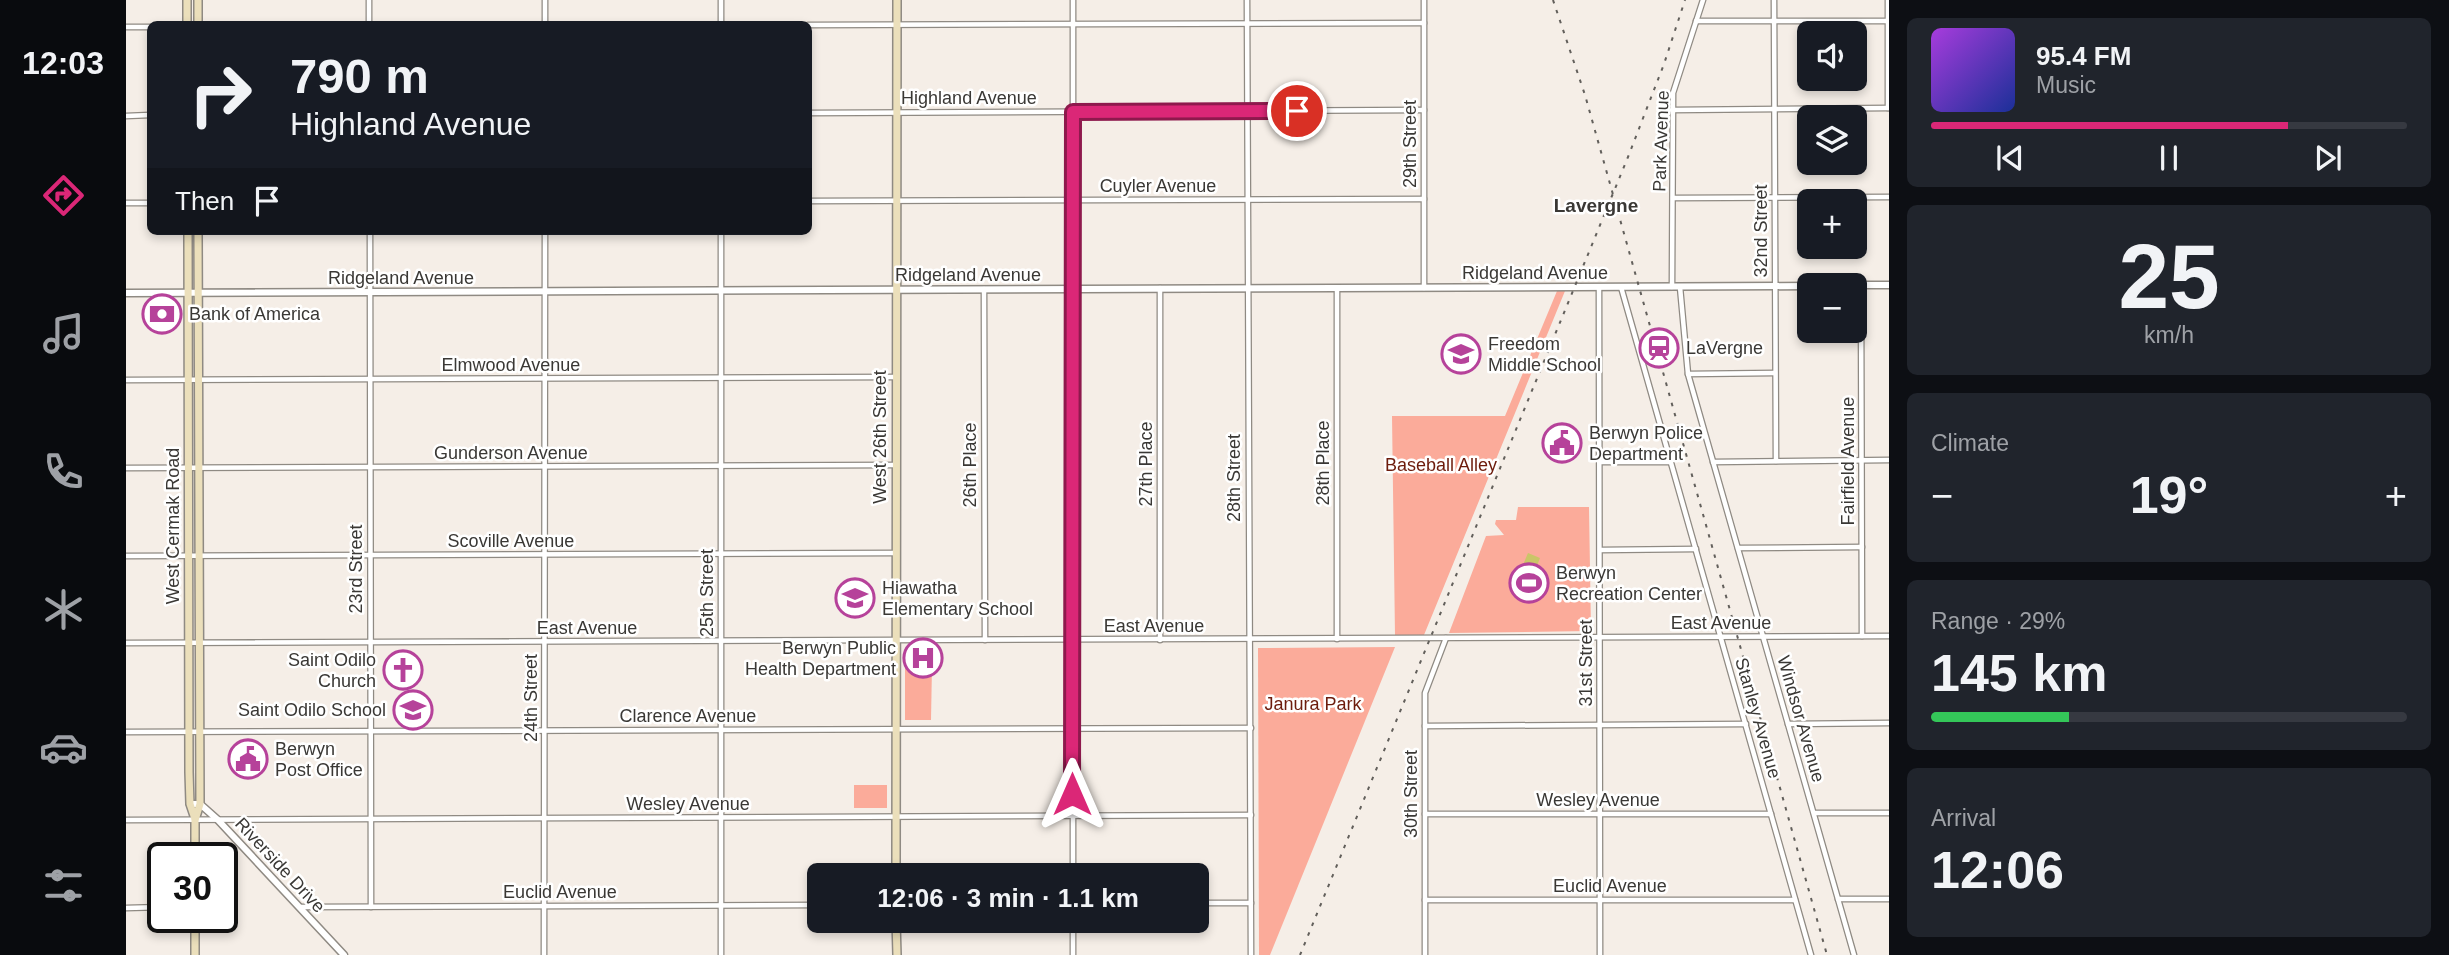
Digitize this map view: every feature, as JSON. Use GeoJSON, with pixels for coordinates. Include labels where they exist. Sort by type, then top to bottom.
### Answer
{"type":"FeatureCollection","features":[{"type":"Feature","properties":{"kind":"main road"},"geometry":{"type":"LineString","coordinates":[[187,0],[187,21]]}},
{"type":"Feature","properties":{"kind":"main road"},"geometry":{"type":"LineString","coordinates":[[198,0],[198,21]]}},
{"type":"Feature","properties":{"kind":"main road","name":"West 26th Street"},"geometry":{"type":"LineString","coordinates":[[896,863],[897,0]]}},
{"type":"Feature","properties":{"kind":"main road","name":"West Cermak Road"},"geometry":{"type":"LineString","coordinates":[[188,235],[189,732],[190,804],[195,820],[195,842]]}},
{"type":"Feature","properties":{"kind":"main road","name":"West Cermak Road"},"geometry":{"type":"LineString","coordinates":[[195,820],[200,804],[198,235]]}},
{"type":"Feature","properties":{"kind":"main road"},"geometry":{"type":"LineString","coordinates":[[195,933],[195,955]]}},
{"type":"Feature","properties":{"kind":"main road"},"geometry":{"type":"LineString","coordinates":[[897,933],[897,955]]}},
{"type":"Feature","properties":{"kind":"street"},"geometry":{"type":"LineString","coordinates":[[369,0],[369,21]]}},
{"type":"Feature","properties":{"kind":"street"},"geometry":{"type":"LineString","coordinates":[[545,0],[545,21]]}},
{"type":"Feature","properties":{"kind":"street"},"geometry":{"type":"LineString","coordinates":[[721,0],[721,21]]}},
{"type":"Feature","properties":{"kind":"street"},"geometry":{"type":"LineString","coordinates":[[1073,0],[1073,863]]}},
{"type":"Feature","properties":{"kind":"street","name":"28th Street"},"geometry":{"type":"LineString","coordinates":[[1247,0],[1251,955]]}},
{"type":"Feature","properties":{"kind":"street","name":"29th Street"},"geometry":{"type":"LineString","coordinates":[[1423,0],[1424,288]]}},
{"type":"Feature","properties":{"kind":"street","name":"Park Avenue"},"geometry":{"type":"LineString","coordinates":[[1676,287],[1673,93],[1703,0]]}},
{"type":"Feature","properties":{"kind":"street","name":"32nd Street"},"geometry":{"type":"LineString","coordinates":[[1774,0],[1776,461]]}},
{"type":"Feature","properties":{"kind":"street"},"geometry":{"type":"LineString","coordinates":[[1672,110],[1889,108],[1888,0]]}},
{"type":"Feature","properties":{"kind":"street"},"geometry":{"type":"LineString","coordinates":[[1696,21],[1889,21]]}},
{"type":"Feature","properties":{"kind":"street"},"geometry":{"type":"LineString","coordinates":[[812,25],[1424,23]]}},
{"type":"Feature","properties":{"kind":"street"},"geometry":{"type":"LineString","coordinates":[[126,27],[147,27]]}},
{"type":"Feature","properties":{"kind":"street","name":"Highland Avenue"},"geometry":{"type":"LineString","coordinates":[[812,113],[1424,110]]}},
{"type":"Feature","properties":{"kind":"street"},"geometry":{"type":"LineString","coordinates":[[126,116],[147,116]]}},
{"type":"Feature","properties":{"kind":"street"},"geometry":{"type":"LineString","coordinates":[[1673,198],[1889,197]]}},
{"type":"Feature","properties":{"kind":"street","name":"Cuyler Avenue"},"geometry":{"type":"LineString","coordinates":[[812,201],[1424,199]]}},
{"type":"Feature","properties":{"kind":"street"},"geometry":{"type":"LineString","coordinates":[[126,203],[147,203]]}},
{"type":"Feature","properties":{"kind":"street","name":"23rd Street"},"geometry":{"type":"LineString","coordinates":[[370,235],[371,907]]}},
{"type":"Feature","properties":{"kind":"street","name":"24th Street"},"geometry":{"type":"LineString","coordinates":[[544,955],[545,235]]}},
{"type":"Feature","properties":{"kind":"street","name":"25th Street"},"geometry":{"type":"LineString","coordinates":[[721,235],[721,955]]}},
{"type":"Feature","properties":{"kind":"street"},"geometry":{"type":"LineString","coordinates":[[1867,285],[1889,285]]}},
{"type":"Feature","properties":{"kind":"street","name":"Ridgeland Avenue"},"geometry":{"type":"LineString","coordinates":[[126,293],[1797,286]]}},
{"type":"Feature","properties":{"kind":"street","name":"31st Street"},"geometry":{"type":"LineString","coordinates":[[1599,287],[1600,955]]}},
{"type":"Feature","properties":{"kind":"street","name":"Stanley Avenue"},"geometry":{"type":"LineString","coordinates":[[1621,287],[1811,955]]}},
{"type":"Feature","properties":{"kind":"street","name":"Windsor Avenue"},"geometry":{"type":"LineString","coordinates":[[1676,287],[1688,374],[1854,955]]}},
{"type":"Feature","properties":{"kind":"street","name":"27th Place"},"geometry":{"type":"LineString","coordinates":[[1160,288],[1160,640]]}},
{"type":"Feature","properties":{"kind":"street","name":"28th Place"},"geometry":{"type":"LineString","coordinates":[[1337,288],[1337,639]]}},
{"type":"Feature","properties":{"kind":"street","name":"26th Place"},"geometry":{"type":"LineString","coordinates":[[984,289],[985,640]]}},
{"type":"Feature","properties":{"kind":"street","name":"Fairfield Avenue"},"geometry":{"type":"LineString","coordinates":[[1859,343],[1862,636]]}},
{"type":"Feature","properties":{"kind":"street"},"geometry":{"type":"LineString","coordinates":[[1688,374],[1775,373]]}},
{"type":"Feature","properties":{"kind":"street","name":"Elmwood Avenue"},"geometry":{"type":"LineString","coordinates":[[126,380],[896,377]]}},
{"type":"Feature","properties":{"kind":"street"},"geometry":{"type":"LineString","coordinates":[[1713,461],[1889,460]]}},
{"type":"Feature","properties":{"kind":"street"},"geometry":{"type":"LineString","coordinates":[[1600,462],[1671,462]]}},
{"type":"Feature","properties":{"kind":"street","name":"Gunderson Avenue"},"geometry":{"type":"LineString","coordinates":[[126,468],[896,465]]}},
{"type":"Feature","properties":{"kind":"street"},"geometry":{"type":"LineString","coordinates":[[1738,548],[1862,547]]}},
{"type":"Feature","properties":{"kind":"street"},"geometry":{"type":"LineString","coordinates":[[1600,550],[1696,549]]}},
{"type":"Feature","properties":{"kind":"street","name":"Scoville Avenue"},"geometry":{"type":"LineString","coordinates":[[126,556],[896,553]]}},
{"type":"Feature","properties":{"kind":"street","name":"East Avenue"},"geometry":{"type":"LineString","coordinates":[[126,643],[1889,636]]}},
{"type":"Feature","properties":{"kind":"street","name":"30th Street"},"geometry":{"type":"LineString","coordinates":[[1425,955],[1425,694],[1446,638]]}},
{"type":"Feature","properties":{"kind":"street"},"geometry":{"type":"LineString","coordinates":[[1788,724],[1889,723]]}},
{"type":"Feature","properties":{"kind":"street"},"geometry":{"type":"LineString","coordinates":[[1425,726],[1745,724]]}},
{"type":"Feature","properties":{"kind":"street","name":"Clarence Avenue"},"geometry":{"type":"LineString","coordinates":[[126,732],[1251,728]]}},
{"type":"Feature","properties":{"kind":"street"},"geometry":{"type":"LineString","coordinates":[[190,804],[200,804]]}},
{"type":"Feature","properties":{"kind":"street","name":"Riverside Drive"},"geometry":{"type":"LineString","coordinates":[[200,804],[344,955]]}},
{"type":"Feature","properties":{"kind":"street"},"geometry":{"type":"LineString","coordinates":[[1814,813],[1889,813]]}},
{"type":"Feature","properties":{"kind":"street","name":"Wesley Avenue"},"geometry":{"type":"LineString","coordinates":[[1425,814],[1771,814]]}},
{"type":"Feature","properties":{"kind":"street","name":"Wesley Avenue"},"geometry":{"type":"LineString","coordinates":[[126,820],[1251,815]]}},
{"type":"Feature","properties":{"kind":"street"},"geometry":{"type":"LineString","coordinates":[[1838,899],[1889,899]]}},
{"type":"Feature","properties":{"kind":"street","name":"Euclid Avenue"},"geometry":{"type":"LineString","coordinates":[[1425,900],[1796,900]]}},
{"type":"Feature","properties":{"kind":"street"},"geometry":{"type":"LineString","coordinates":[[1209,903],[1251,903]]}},
{"type":"Feature","properties":{"kind":"street","name":"Euclid Avenue"},"geometry":{"type":"LineString","coordinates":[[301,907],[807,905]]}},
{"type":"Feature","properties":{"kind":"street"},"geometry":{"type":"LineString","coordinates":[[126,908],[147,908]]}},
{"type":"Feature","properties":{"kind":"street"},"geometry":{"type":"LineString","coordinates":[[1073,933],[1073,955]]}},
{"type":"Feature","properties":{"kind":"green space","name":"Baseball Alley"},"geometry":{"type":"Polygon","coordinates":[[[1557,291],[1565,291],[1424,635],[1395,635],[1392,416],[1505,416],[1557,291]]]}},
{"type":"Feature","properties":{"kind":"green space","name":"Berwyn Recreation Center"},"geometry":{"type":"Polygon","coordinates":[[[1518,507],[1589,507],[1591,631],[1449,633],[1486,536],[1504,535],[1495,524],[1496,520],[1516,520],[1518,507]]]}},
{"type":"Feature","properties":{"kind":"green space","name":"Janura Park"},"geometry":{"type":"Polygon","coordinates":[[[1395,647],[1270,955],[1259,955],[1258,648],[1395,647]]]}},
{"type":"Feature","properties":{"kind":"green space"},"geometry":{"type":"Polygon","coordinates":[[[905,666],[932,666],[931,720],[905,720],[905,666]]]}},
{"type":"Feature","properties":{"kind":"green space"},"geometry":{"type":"Polygon","coordinates":[[[854,785],[887,785],[887,808],[854,808],[854,785]]]}},
{"type":"Feature","properties":{"kind":"shaded area"},"geometry":{"type":"Polygon","coordinates":[[[1528,553],[1540,558],[1530,584],[1539,587],[1534,598],[1513,589],[1528,553]]]}},
{"type":"Feature","properties":{"kind":"railway"},"geometry":{"type":"LineString","coordinates":[[1553,0],[1585,95],[1827,955]]}},
{"type":"Feature","properties":{"kind":"railway"},"geometry":{"type":"LineString","coordinates":[[1300,955],[1628,157],[1664,64],[1685,0]]}},
{"type":"Feature","properties":{"kind":"place","name":"Bank of America"},"geometry":{"type":"Point","coordinates":[162,314]}},
{"type":"Feature","properties":{"kind":"place","name":"LaVergne"},"geometry":{"type":"Point","coordinates":[1659,348]}},
{"type":"Feature","properties":{"kind":"place","name":"Freedom Middle School"},"geometry":{"type":"Point","coordinates":[1461,354]}},
{"type":"Feature","properties":{"kind":"place","name":"Berwyn Police Department"},"geometry":{"type":"Point","coordinates":[1562,443]}},
{"type":"Feature","properties":{"kind":"place","name":"Berwyn Recreation Center"},"geometry":{"type":"Point","coordinates":[1529,583]}},
{"type":"Feature","properties":{"kind":"place","name":"Hiawatha Elementary School"},"geometry":{"type":"Point","coordinates":[855,598]}},
{"type":"Feature","properties":{"kind":"place","name":"Berwyn Public Health Department"},"geometry":{"type":"Point","coordinates":[923,658]}},
{"type":"Feature","properties":{"kind":"place","name":"Saint Odilo Church"},"geometry":{"type":"Point","coordinates":[403,670]}},
{"type":"Feature","properties":{"kind":"place","name":"Saint Odilo School"},"geometry":{"type":"Point","coordinates":[413,710]}},
{"type":"Feature","properties":{"kind":"place","name":"Berwyn Post Office"},"geometry":{"type":"Point","coordinates":[248,759]}},
{"type":"Feature","properties":{"kind":"district","name":"Lavergne"},"geometry":{"type":"Point","coordinates":[1596,205]}},
{"type":"Feature","properties":{"kind":"route"},"geometry":{"type":"LineString","coordinates":[[1072,794],[1073,112],[1297,111]]}}]}
